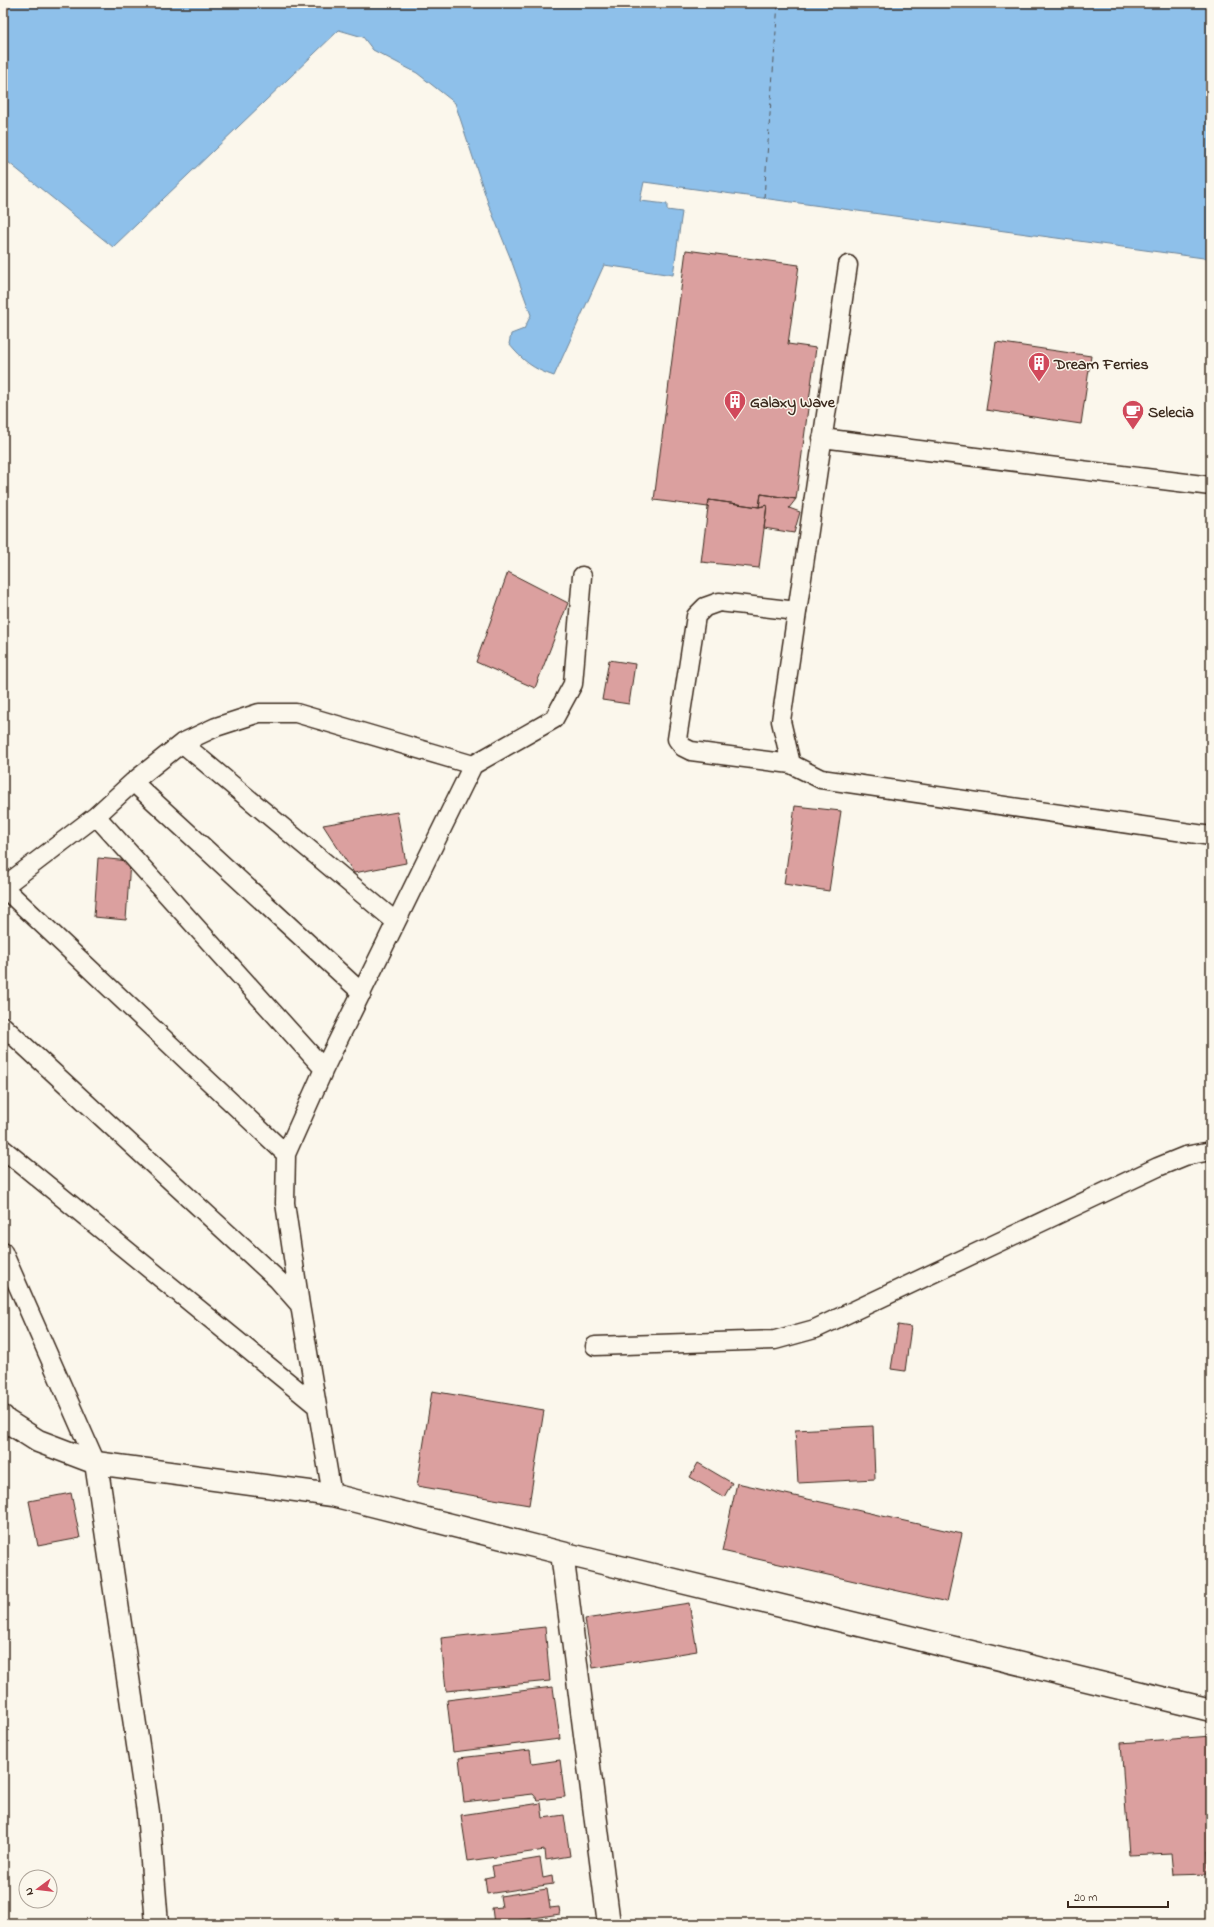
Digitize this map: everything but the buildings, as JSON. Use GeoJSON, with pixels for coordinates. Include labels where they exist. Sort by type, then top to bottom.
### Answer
{"type":"FeatureCollection","features":[{"type":"Feature","properties":{"kind":"street"},"geometry":{"type":"LineString","coordinates":[[3,1417],[5,1420],[38,1441],[96,1463],[332,1495],[562,1553],[1211,1710]]}},
{"type":"Feature","properties":{"kind":"street"},"geometry":{"type":"LineString","coordinates":[[96,1463],[148,1812],[157,1924]]}},
{"type":"Feature","properties":{"kind":"street"},"geometry":{"type":"LineString","coordinates":[[562,1553],[609,1924]]}},
{"type":"Feature","properties":{"kind":"lane"},"geometry":{"type":"LineString","coordinates":[[791,764],[781,721],[848,265]]}},
{"type":"Feature","properties":{"kind":"lane"},"geometry":{"type":"LineString","coordinates":[[822,438],[1211,486]]}},
{"type":"Feature","properties":{"kind":"lane"},"geometry":{"type":"LineString","coordinates":[[332,1495],[300,1305],[285,1204],[286,1154],[324,1069],[473,765],[554,719],[573,684],[582,576]]}},
{"type":"Feature","properties":{"kind":"lane"},"geometry":{"type":"LineString","coordinates":[[797,611],[719,602],[705,607],[696,616],[677,739],[683,747],[692,751],[791,764],[821,778],[1211,836]]}},
{"type":"Feature","properties":{"kind":"lane"},"geometry":{"type":"LineString","coordinates":[[286,1154],[3,887],[96,816],[133,782],[182,742],[216,727],[259,713],[296,713],[473,765]]}},
{"type":"Feature","properties":{"kind":"lane"},"geometry":{"type":"LineString","coordinates":[[182,742],[396,922]]}},
{"type":"Feature","properties":{"kind":"lane"},"geometry":{"type":"LineString","coordinates":[[133,782],[362,993]]}},
{"type":"Feature","properties":{"kind":"lane"},"geometry":{"type":"LineString","coordinates":[[96,816],[324,1069]]}},
{"type":"Feature","properties":{"kind":"lane"},"geometry":{"type":"LineString","coordinates":[[3,1026],[278,1280],[300,1305]]}},
{"type":"Feature","properties":{"kind":"lane"},"geometry":{"type":"LineString","coordinates":[[3,1149],[317,1406]]}},
{"type":"Feature","properties":{"kind":"lane"},"geometry":{"type":"LineString","coordinates":[[595,1346],[775,1340],[815,1329],[1158,1167],[1185,1156],[1211,1151]]}},
{"type":"Feature","properties":{"kind":"lane"},"geometry":{"type":"LineString","coordinates":[[3,1252],[96,1463]]}},
{"type":"Feature","properties":{"kind":"water"},"geometry":{"type":"Polygon","coordinates":[[[3,3],[1211,3],[1211,259],[644,182],[640,201],[667,204],[667,210],[682,212],[673,275],[604,265],[554,376],[529,364],[509,344],[511,334],[524,329],[531,315],[488,203],[455,103],[417,73],[373,50],[363,37],[339,30],[113,247],[3,158],[3,3]]]}},
{"type":"Feature","properties":{"kind":"ferry route"},"geometry":{"type":"LineString","coordinates":[[764,198],[778,3]]}},
{"type":"Feature","properties":{"kind":"place","name":"Dream Ferries"},"geometry":{"type":"Point","coordinates":[1039,382]}},
{"type":"Feature","properties":{"kind":"place","name":"Galaxy Wave"},"geometry":{"type":"Point","coordinates":[735,420]}},
{"type":"Feature","properties":{"kind":"place","name":"Selecia"},"geometry":{"type":"Point","coordinates":[1133,430]}}]}
